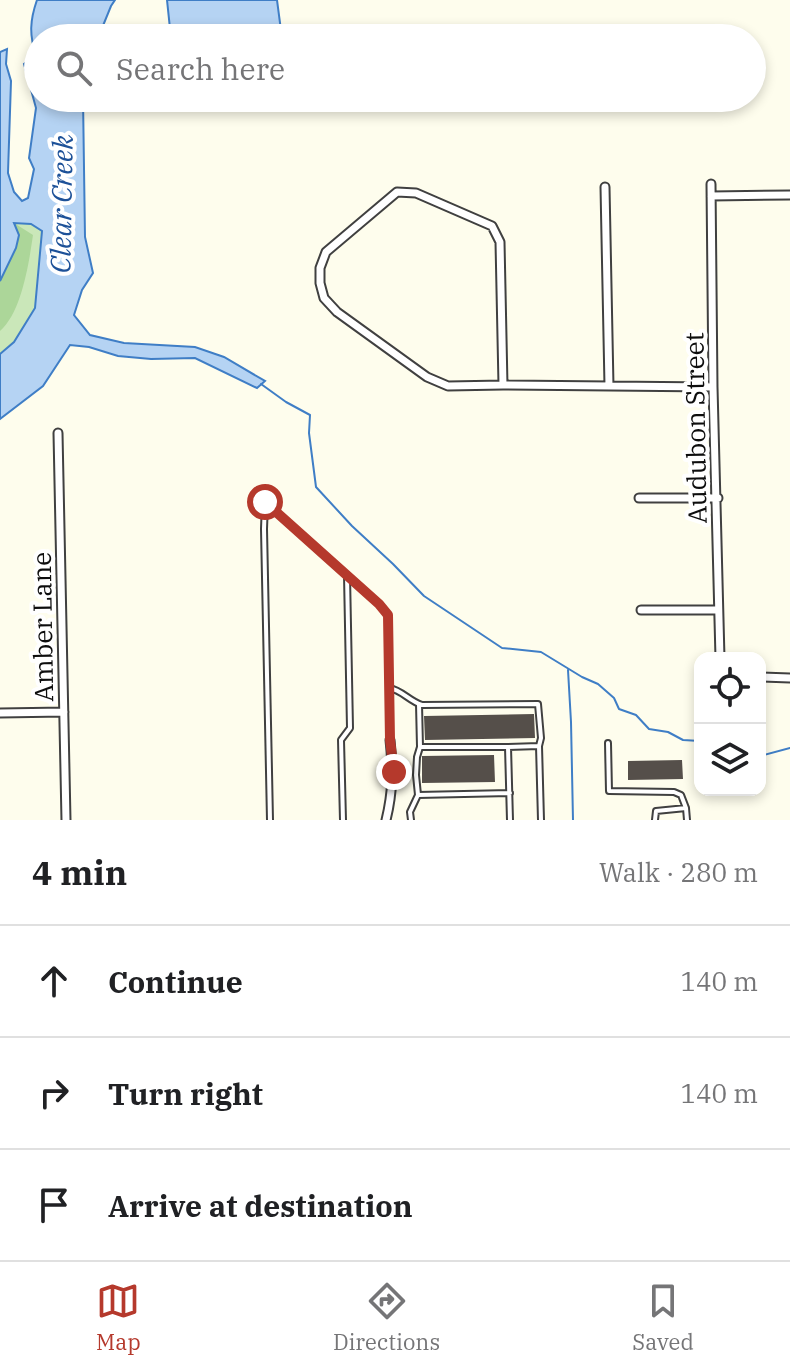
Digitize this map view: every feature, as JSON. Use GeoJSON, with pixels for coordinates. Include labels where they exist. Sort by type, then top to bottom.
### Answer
{"type":"FeatureCollection","features":[{"type":"Feature","properties":{"kind":"street","name":"Audubon Street"},"geometry":{"type":"LineString","coordinates":[[711,184],[720,652]]}},
{"type":"Feature","properties":{"kind":"street"},"geometry":{"type":"LineString","coordinates":[[605,187],[609,386]]}},
{"type":"Feature","properties":{"kind":"street"},"geometry":{"type":"LineString","coordinates":[[503,385],[500,242],[492,226],[416,193],[397,192],[326,252],[320,268],[324,298],[337,312],[427,377],[448,386],[713,387]]}},
{"type":"Feature","properties":{"kind":"street"},"geometry":{"type":"LineString","coordinates":[[711,196],[790,195]]}},
{"type":"Feature","properties":{"kind":"street","name":"Amber Lane"},"geometry":{"type":"LineString","coordinates":[[58,433],[66,820]]}},
{"type":"Feature","properties":{"kind":"street"},"geometry":{"type":"LineString","coordinates":[[639,498],[718,498]]}},
{"type":"Feature","properties":{"kind":"street"},"geometry":{"type":"LineString","coordinates":[[641,610],[718,610]]}},
{"type":"Feature","properties":{"kind":"street"},"geometry":{"type":"LineString","coordinates":[[766,677],[790,678]]}},
{"type":"Feature","properties":{"kind":"street"},"geometry":{"type":"LineString","coordinates":[[0,713],[64,712]]}},
{"type":"Feature","properties":{"kind":"street"},"geometry":{"type":"LineString","coordinates":[[386,820],[392,799],[394,772],[390,740]]}},
{"type":"Feature","properties":{"kind":"lane"},"geometry":{"type":"LineString","coordinates":[[270,820],[265,502],[388,615],[390,740]]}},
{"type":"Feature","properties":{"kind":"lane"},"geometry":{"type":"LineString","coordinates":[[343,820],[341,740],[350,728],[347,575]]}},
{"type":"Feature","properties":{"kind":"lane"},"geometry":{"type":"LineString","coordinates":[[389,688],[399,690],[419,704],[538,704],[541,820]]}},
{"type":"Feature","properties":{"kind":"lane"},"geometry":{"type":"LineString","coordinates":[[411,820],[410,812],[418,795],[419,704]]}},
{"type":"Feature","properties":{"kind":"lane"},"geometry":{"type":"LineString","coordinates":[[608,743],[609,791],[674,792],[681,795],[687,820]]}},
{"type":"Feature","properties":{"kind":"lane"},"geometry":{"type":"LineString","coordinates":[[420,747],[539,746]]}},
{"type":"Feature","properties":{"kind":"lane"},"geometry":{"type":"LineString","coordinates":[[508,747],[510,820]]}},
{"type":"Feature","properties":{"kind":"lane"},"geometry":{"type":"LineString","coordinates":[[418,795],[510,793]]}},
{"type":"Feature","properties":{"kind":"lane"},"geometry":{"type":"LineString","coordinates":[[655,820],[656,811],[686,808]]}},
{"type":"Feature","properties":{"kind":"green space"},"geometry":{"type":"Polygon","coordinates":[[[14,223],[32,224],[42,231],[35,308],[14,342],[0,354],[0,281],[10,260],[14,223]]]}},
{"type":"Feature","properties":{"kind":"green space"},"geometry":{"type":"Polygon","coordinates":[[[14,223],[33,235],[19,299],[8,323],[0,331],[0,281],[16,248],[14,223]]]}},
{"type":"Feature","properties":{"kind":"water"},"geometry":{"type":"Polygon","coordinates":[[[37,0],[115,0],[104,24],[32,24],[37,0]]]}},
{"type":"Feature","properties":{"kind":"water"},"geometry":{"type":"Polygon","coordinates":[[[167,0],[277,0],[280,24],[170,24],[167,0]]]}},
{"type":"Feature","properties":{"kind":"water","name":"Clear Creek"},"geometry":{"type":"Polygon","coordinates":[[[7,49],[6,64],[11,81],[8,173],[14,192],[22,201],[28,198],[34,169],[29,158],[35,112],[83,112],[85,237],[93,273],[82,290],[74,315],[90,335],[124,343],[195,347],[224,357],[265,381],[257,388],[195,358],[118,356],[70,345],[43,386],[0,419],[0,354],[14,342],[35,308],[42,231],[31,224],[14,223],[19,235],[16,248],[0,281],[0,52],[7,49]]]}},
{"type":"Feature","properties":{"kind":"building"},"geometry":{"type":"Polygon","coordinates":[[[534,714],[535,738],[425,740],[424,716],[534,714]]]}},
{"type":"Feature","properties":{"kind":"building"},"geometry":{"type":"Polygon","coordinates":[[[494,755],[495,782],[422,783],[422,756],[494,755]]]}},
{"type":"Feature","properties":{"kind":"building"},"geometry":{"type":"Polygon","coordinates":[[[682,760],[683,779],[628,780],[628,761],[682,760]]]}},
{"type":"Feature","properties":{"kind":"waterway"},"geometry":{"type":"LineString","coordinates":[[261,384],[310,415],[309,433],[316,487],[424,596],[502,648],[541,652],[598,684],[614,698],[619,709],[636,715],[649,729],[694,741]]}},
{"type":"Feature","properties":{"kind":"waterway"},"geometry":{"type":"LineString","coordinates":[[568,670],[573,820]]}},
{"type":"Feature","properties":{"kind":"waterway"},"geometry":{"type":"LineString","coordinates":[[766,754],[790,748]]}},
{"type":"Feature","properties":{"kind":"route"},"geometry":{"type":"LineString","coordinates":[[265,502],[388,615],[390,740],[394,772]]}}]}
